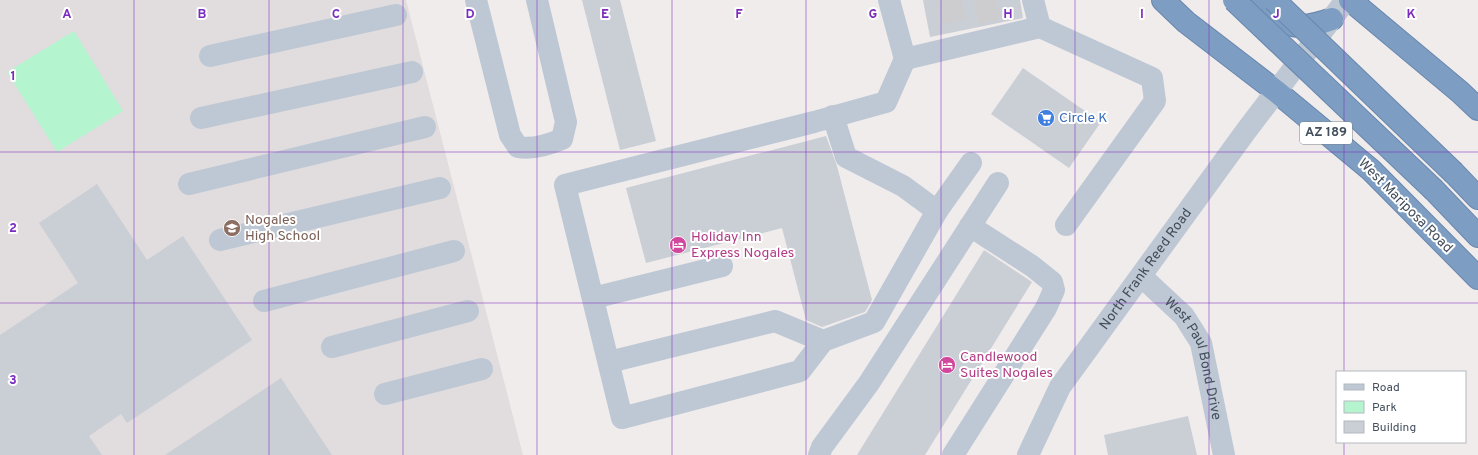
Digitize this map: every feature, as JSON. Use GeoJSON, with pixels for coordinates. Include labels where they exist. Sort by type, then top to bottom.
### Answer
{"type":"FeatureCollection","features":[{"type":"Feature","properties":{"kind":"highway","name":"West Mariposa Road"},"geometry":{"type":"LineString","coordinates":[[1163,0],[1186,22],[1277,92],[1370,170],[1478,278]]}},
{"type":"Feature","properties":{"kind":"highway"},"geometry":{"type":"LineString","coordinates":[[1234,0],[1434,190],[1478,236]]}},
{"type":"Feature","properties":{"kind":"highway"},"geometry":{"type":"LineString","coordinates":[[1255,0],[1272,15],[1287,24],[1300,27],[1313,26],[1332,19]]}},
{"type":"Feature","properties":{"kind":"highway"},"geometry":{"type":"LineString","coordinates":[[1274,0],[1454,173],[1478,198]]}},
{"type":"Feature","properties":{"kind":"highway"},"geometry":{"type":"LineString","coordinates":[[1350,0],[1460,92],[1478,109]]}},
{"type":"Feature","properties":{"kind":"street"},"geometry":{"type":"LineString","coordinates":[[476,0],[510,135],[518,147],[528,149],[549,145],[562,139],[566,122],[537,0]]}},
{"type":"Feature","properties":{"kind":"street"},"geometry":{"type":"LineString","coordinates":[[889,0],[905,59],[886,102],[566,185],[622,418],[800,371],[823,341],[874,322],[937,211],[971,163]]}},
{"type":"Feature","properties":{"kind":"street"},"geometry":{"type":"LineString","coordinates":[[1033,0],[1040,27]]}},
{"type":"Feature","properties":{"kind":"street","name":"North Frank Reed Road"},"geometry":{"type":"LineString","coordinates":[[1028,455],[1060,387],[1346,0]]}},
{"type":"Feature","properties":{"kind":"street"},"geometry":{"type":"LineString","coordinates":[[210,56],[396,15]]}},
{"type":"Feature","properties":{"kind":"street"},"geometry":{"type":"LineString","coordinates":[[905,59],[958,39],[991,32],[1040,27],[1152,78],[1155,101],[1066,225]]}},
{"type":"Feature","properties":{"kind":"street"},"geometry":{"type":"LineString","coordinates":[[201,118],[412,72]]}},
{"type":"Feature","properties":{"kind":"street"},"geometry":{"type":"LineString","coordinates":[[833,116],[846,157],[903,186],[937,211]]}},
{"type":"Feature","properties":{"kind":"street"},"geometry":{"type":"LineString","coordinates":[[189,184],[425,127]]}},
{"type":"Feature","properties":{"kind":"street"},"geometry":{"type":"LineString","coordinates":[[819,455],[822,447],[869,384],[998,183]]}},
{"type":"Feature","properties":{"kind":"street"},"geometry":{"type":"LineString","coordinates":[[220,240],[440,188]]}},
{"type":"Feature","properties":{"kind":"street"},"geometry":{"type":"LineString","coordinates":[[953,455],[1046,308],[1054,290],[1052,282],[1032,266],[970,226]]}},
{"type":"Feature","properties":{"kind":"street"},"geometry":{"type":"LineString","coordinates":[[264,301],[454,251]]}},
{"type":"Feature","properties":{"kind":"street"},"geometry":{"type":"LineString","coordinates":[[593,298],[722,266]]}},
{"type":"Feature","properties":{"kind":"street","name":"West Paul Bond Drive"},"geometry":{"type":"LineString","coordinates":[[1141,276],[1184,316],[1200,343],[1224,455]]}},
{"type":"Feature","properties":{"kind":"street"},"geometry":{"type":"LineString","coordinates":[[332,347],[468,311]]}},
{"type":"Feature","properties":{"kind":"street"},"geometry":{"type":"LineString","coordinates":[[609,362],[775,321],[823,341]]}},
{"type":"Feature","properties":{"kind":"street"},"geometry":{"type":"LineString","coordinates":[[385,394],[482,369]]}},
{"type":"Feature","properties":{"kind":"shaded area","name":"Nogales High School"},"geometry":{"type":"Polygon","coordinates":[[[0,0],[406,0],[523,455],[0,455],[0,0]]]}},
{"type":"Feature","properties":{"kind":"green space"},"geometry":{"type":"Polygon","coordinates":[[[74,31],[123,111],[57,152],[7,72],[74,31]]]}},
{"type":"Feature","properties":{"kind":"building"},"geometry":{"type":"Polygon","coordinates":[[[582,0],[620,0],[656,141],[620,150],[582,0]]]}},
{"type":"Feature","properties":{"kind":"building"},"geometry":{"type":"Polygon","coordinates":[[[923,0],[1020,0],[1023,18],[930,37],[923,0]]]}},
{"type":"Feature","properties":{"kind":"building","name":"Circle K"},"geometry":{"type":"Polygon","coordinates":[[[1023,68],[1101,122],[1069,168],[991,114],[1023,68]]]}},
{"type":"Feature","properties":{"kind":"building","name":"Holiday Inn Express Nogales"},"geometry":{"type":"Polygon","coordinates":[[[826,136],[837,166],[872,300],[865,312],[822,327],[806,320],[782,228],[646,263],[626,188],[826,136]]]}},
{"type":"Feature","properties":{"kind":"building"},"geometry":{"type":"Polygon","coordinates":[[[97,184],[147,260],[183,236],[252,340],[127,423],[121,414],[89,436],[102,455],[0,455],[0,335],[78,283],[39,223],[97,184]]]}},
{"type":"Feature","properties":{"kind":"building","name":"Candlewood Suites Nogales"},"geometry":{"type":"Polygon","coordinates":[[[984,250],[1032,282],[925,455],[857,455],[984,250]]]}},
{"type":"Feature","properties":{"kind":"building"},"geometry":{"type":"Polygon","coordinates":[[[281,378],[332,455],[165,455],[281,378]]]}},
{"type":"Feature","properties":{"kind":"building"},"geometry":{"type":"Polygon","coordinates":[[[1188,416],[1197,455],[1108,455],[1104,435],[1188,416]]]}},
{"type":"Feature","properties":{"kind":"tunnel"},"geometry":{"type":"LineString","coordinates":[[950,0],[956,32]]}},
{"type":"Feature","properties":{"kind":"tunnel"},"geometry":{"type":"LineString","coordinates":[[985,0],[990,26]]}},
{"type":"Feature","properties":{"kind":"place","name":"Circle K"},"geometry":{"type":"Point","coordinates":[1046,118]}},
{"type":"Feature","properties":{"kind":"place","name":"Nogales High School"},"geometry":{"type":"Point","coordinates":[232,228]}},
{"type":"Feature","properties":{"kind":"place","name":"Holiday Inn Express Nogales"},"geometry":{"type":"Point","coordinates":[678,245]}},
{"type":"Feature","properties":{"kind":"place","name":"Candlewood Suites Nogales"},"geometry":{"type":"Point","coordinates":[947,365]}}]}
